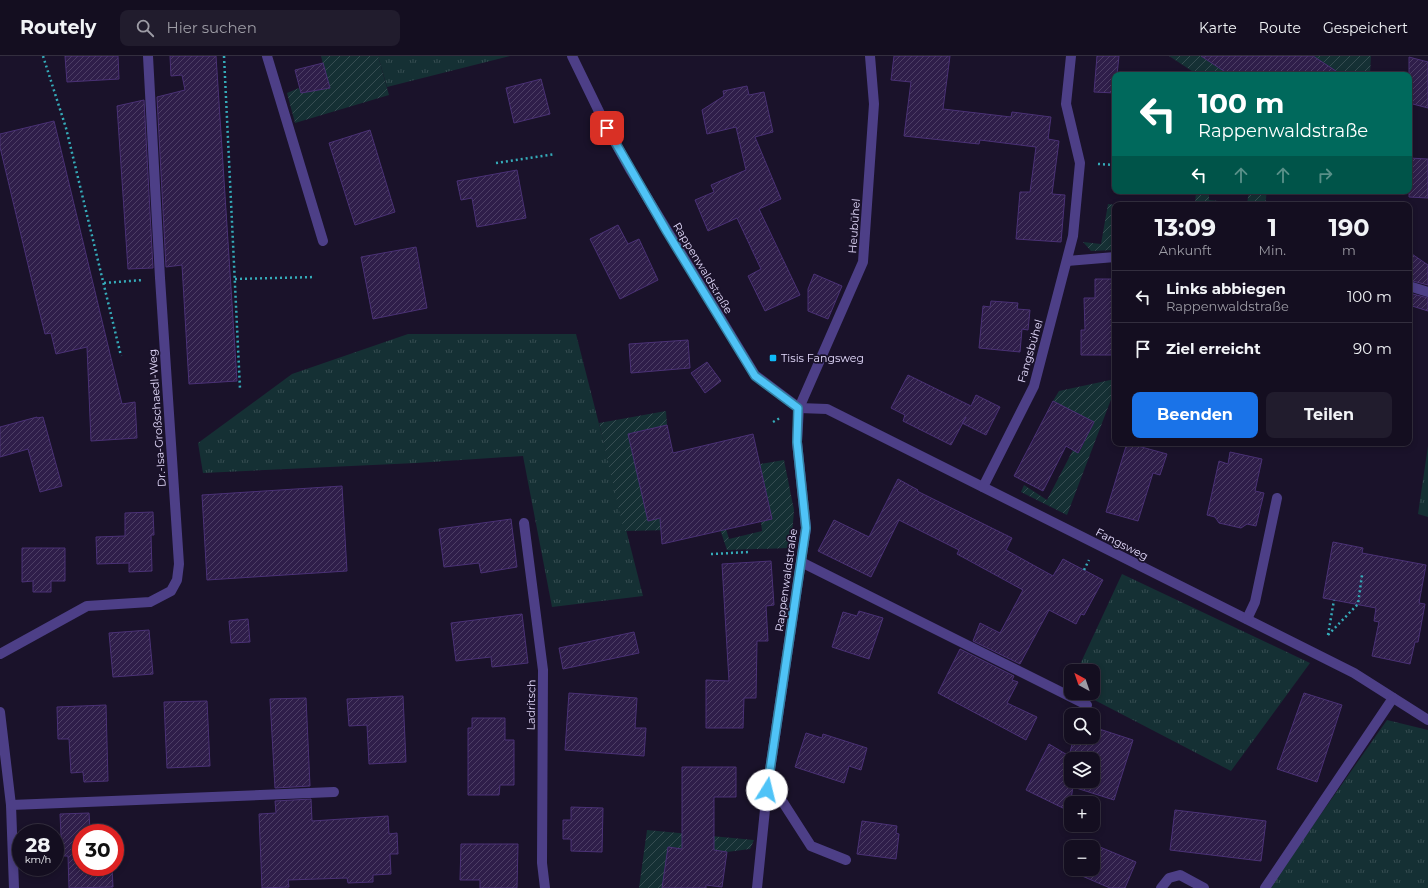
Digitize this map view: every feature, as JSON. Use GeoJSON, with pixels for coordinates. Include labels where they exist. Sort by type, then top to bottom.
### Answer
{"type":"FeatureCollection","features":[{"type":"Feature","properties":{"kind":"street","name":"Dr.-Isa-Großschaedl-Weg"},"geometry":{"type":"LineString","coordinates":[[0,654],[87,606],[150,602],[171,591],[177,580],[180,564],[160,278],[148,56]]}},
{"type":"Feature","properties":{"kind":"street"},"geometry":{"type":"LineString","coordinates":[[267,56],[323,241]]}},
{"type":"Feature","properties":{"kind":"street","name":"Rappenwaldstraße"},"geometry":{"type":"LineString","coordinates":[[572,56],[604,122],[628,165],[755,376],[798,408],[797,442],[806,528],[767,790],[757,888]]}},
{"type":"Feature","properties":{"kind":"street","name":"Heubühel"},"geometry":{"type":"LineString","coordinates":[[798,408],[863,262],[874,104],[870,56]]}},
{"type":"Feature","properties":{"kind":"street","name":"Fangsbühel"},"geometry":{"type":"LineString","coordinates":[[983,487],[1034,386],[1073,236],[1080,163],[1066,104],[1071,56]]}},
{"type":"Feature","properties":{"kind":"street"},"geometry":{"type":"LineString","coordinates":[[1067,260],[1112,257]]}},
{"type":"Feature","properties":{"kind":"street"},"geometry":{"type":"LineString","coordinates":[[1412,287],[1428,292]]}},
{"type":"Feature","properties":{"kind":"street","name":"Fangsweg"},"geometry":{"type":"LineString","coordinates":[[798,408],[827,409],[1354,673],[1428,720]]}},
{"type":"Feature","properties":{"kind":"street"},"geometry":{"type":"LineString","coordinates":[[1247,619],[1255,602],[1277,498]]}},
{"type":"Feature","properties":{"kind":"street","name":"Ladritsch"},"geometry":{"type":"LineString","coordinates":[[524,524],[544,670],[542,863],[545,888]]}},
{"type":"Feature","properties":{"kind":"street"},"geometry":{"type":"LineString","coordinates":[[801,562],[1087,705]]}},
{"type":"Feature","properties":{"kind":"street"},"geometry":{"type":"LineString","coordinates":[[1264,888],[1394,698]]}},
{"type":"Feature","properties":{"kind":"street"},"geometry":{"type":"LineString","coordinates":[[0,712],[11,805],[14,888]]}},
{"type":"Feature","properties":{"kind":"street"},"geometry":{"type":"LineString","coordinates":[[767,790],[777,793],[811,846],[846,860]]}},
{"type":"Feature","properties":{"kind":"street"},"geometry":{"type":"LineString","coordinates":[[11,805],[334,792]]}},
{"type":"Feature","properties":{"kind":"street"},"geometry":{"type":"LineString","coordinates":[[1161,888],[1169,878],[1180,875],[1204,888]]}},
{"type":"Feature","properties":{"kind":"path"},"geometry":{"type":"LineString","coordinates":[[44,56],[66,128],[121,356]]}},
{"type":"Feature","properties":{"kind":"path"},"geometry":{"type":"LineString","coordinates":[[224,56],[240,389]]}},
{"type":"Feature","properties":{"kind":"path"},"geometry":{"type":"LineString","coordinates":[[496,163],[555,154]]}},
{"type":"Feature","properties":{"kind":"path"},"geometry":{"type":"LineString","coordinates":[[235,279],[315,277]]}},
{"type":"Feature","properties":{"kind":"path"},"geometry":{"type":"LineString","coordinates":[[104,282],[160,278]]}},
{"type":"Feature","properties":{"kind":"path"},"geometry":{"type":"LineString","coordinates":[[711,554],[750,552]]}},
{"type":"Feature","properties":{"kind":"path"},"geometry":{"type":"LineString","coordinates":[[1328,635],[1358,604],[1362,575]]}},
{"type":"Feature","properties":{"kind":"path"},"geometry":{"type":"LineString","coordinates":[[1324,658],[1334,600]]}},
{"type":"Feature","properties":{"kind":"green space"},"geometry":{"type":"Polygon","coordinates":[[[321,56],[378,56],[389,95],[295,123],[287,93],[299,88],[301,93],[329,88],[321,56]]]}},
{"type":"Feature","properties":{"kind":"green space"},"geometry":{"type":"Polygon","coordinates":[[[378,56],[510,56],[387,87],[378,56]]]}},
{"type":"Feature","properties":{"kind":"green space"},"geometry":{"type":"Polygon","coordinates":[[[1169,56],[1201,56],[1225,72],[1193,72],[1169,56]]]}},
{"type":"Feature","properties":{"kind":"green space"},"geometry":{"type":"Polygon","coordinates":[[[1313,56],[1371,56],[1370,72],[1337,72],[1313,56]]]}},
{"type":"Feature","properties":{"kind":"green space"},"geometry":{"type":"Polygon","coordinates":[[[1196,194],[1209,194],[1209,200],[1228,202],[1195,202],[1196,194]]]}},
{"type":"Feature","properties":{"kind":"green space"},"geometry":{"type":"Polygon","coordinates":[[[1249,194],[1267,194],[1265,202],[1247,202],[1249,194]]]}},
{"type":"Feature","properties":{"kind":"green space"},"geometry":{"type":"Polygon","coordinates":[[[1108,204],[1112,204],[1112,250],[1091,251],[1083,242],[1101,244],[1108,204]]]}},
{"type":"Feature","properties":{"kind":"green space"},"geometry":{"type":"Polygon","coordinates":[[[408,334],[576,334],[643,596],[552,607],[523,456],[416,463],[203,473],[198,443],[292,374],[408,334]]]}},
{"type":"Feature","properties":{"kind":"green space"},"geometry":{"type":"Polygon","coordinates":[[[1112,380],[1112,397],[1067,515],[1021,492],[1024,485],[1047,500],[1073,450],[1079,453],[1094,422],[1053,401],[1059,391],[1112,380]]]}},
{"type":"Feature","properties":{"kind":"green space"},"geometry":{"type":"Polygon","coordinates":[[[666,411],[667,425],[628,434],[719,505],[729,539],[762,531],[761,522],[772,519],[760,464],[784,460],[794,510],[791,548],[727,550],[720,529],[624,531],[599,423],[666,411]]]}},
{"type":"Feature","properties":{"kind":"green space"},"geometry":{"type":"Polygon","coordinates":[[[1428,446],[1428,517],[1418,514],[1428,446]]]}},
{"type":"Feature","properties":{"kind":"green space"},"geometry":{"type":"Polygon","coordinates":[[[1122,574],[1310,663],[1231,771],[1094,700],[1100,700],[1100,664],[1080,664],[1122,574]]]}},
{"type":"Feature","properties":{"kind":"green space"},"geometry":{"type":"Polygon","coordinates":[[[1387,720],[1428,730],[1428,888],[1269,888],[1387,720]]]}},
{"type":"Feature","properties":{"kind":"green space"},"geometry":{"type":"Polygon","coordinates":[[[647,830],[754,840],[750,849],[727,852],[668,847],[662,888],[639,888],[647,830]]]}},
{"type":"Feature","properties":{"kind":"building"},"geometry":{"type":"Polygon","coordinates":[[[65,56],[118,56],[119,79],[67,82],[65,56]]]}},
{"type":"Feature","properties":{"kind":"building"},"geometry":{"type":"Polygon","coordinates":[[[170,56],[216,56],[237,381],[189,384],[182,265],[166,267],[157,97],[185,90],[182,75],[171,76],[170,56]]]}},
{"type":"Feature","properties":{"kind":"building"},"geometry":{"type":"Polygon","coordinates":[[[894,56],[950,56],[943,109],[1011,117],[1012,112],[1051,117],[1048,139],[1059,141],[1052,194],[1065,195],[1061,242],[1016,239],[1020,192],[1030,192],[1036,147],[980,140],[979,144],[904,136],[911,82],[891,80],[894,56]]]}},
{"type":"Feature","properties":{"kind":"building"},"geometry":{"type":"Polygon","coordinates":[[[1097,56],[1119,56],[1117,72],[1112,72],[1112,93],[1094,92],[1097,56]]]}},
{"type":"Feature","properties":{"kind":"building"},"geometry":{"type":"Polygon","coordinates":[[[1201,56],[1313,56],[1337,72],[1225,72],[1201,56]]]}},
{"type":"Feature","properties":{"kind":"building"},"geometry":{"type":"Polygon","coordinates":[[[1409,57],[1428,62],[1428,108],[1412,104],[1412,72],[1409,72],[1409,57]]]}},
{"type":"Feature","properties":{"kind":"building"},"geometry":{"type":"Polygon","coordinates":[[[323,63],[330,88],[301,93],[295,70],[323,63]]]}},
{"type":"Feature","properties":{"kind":"building"},"geometry":{"type":"Polygon","coordinates":[[[541,79],[550,114],[514,123],[506,88],[541,79]]]}},
{"type":"Feature","properties":{"kind":"building"},"geometry":{"type":"Polygon","coordinates":[[[747,86],[749,95],[764,92],[773,132],[755,137],[781,199],[759,209],[800,295],[765,311],[748,276],[761,269],[737,218],[708,231],[695,200],[714,192],[711,185],[746,170],[736,127],[707,134],[702,110],[724,96],[723,91],[747,86]]]}},
{"type":"Feature","properties":{"kind":"building"},"geometry":{"type":"Polygon","coordinates":[[[144,100],[153,268],[128,269],[117,106],[144,100]]]}},
{"type":"Feature","properties":{"kind":"building"},"geometry":{"type":"Polygon","coordinates":[[[54,121],[122,404],[135,402],[137,438],[91,441],[87,347],[56,354],[51,333],[45,334],[0,147],[0,134],[54,121]]]}},
{"type":"Feature","properties":{"kind":"building"},"geometry":{"type":"Polygon","coordinates":[[[370,130],[395,212],[355,225],[329,143],[370,130]]]}},
{"type":"Feature","properties":{"kind":"building"},"geometry":{"type":"Polygon","coordinates":[[[1412,158],[1428,159],[1428,198],[1409,197],[1409,194],[1412,194],[1412,158]]]}},
{"type":"Feature","properties":{"kind":"building"},"geometry":{"type":"Polygon","coordinates":[[[517,170],[526,218],[477,227],[472,198],[461,200],[457,181],[517,170]]]}},
{"type":"Feature","properties":{"kind":"building"},"geometry":{"type":"Polygon","coordinates":[[[618,225],[628,244],[639,239],[658,280],[620,299],[590,239],[618,225]]]}},
{"type":"Feature","properties":{"kind":"building"},"geometry":{"type":"Polygon","coordinates":[[[416,247],[427,308],[373,319],[361,257],[416,247]]]}},
{"type":"Feature","properties":{"kind":"building"},"geometry":{"type":"Polygon","coordinates":[[[1412,254],[1428,265],[1428,285],[1412,281],[1412,254]]]}},
{"type":"Feature","properties":{"kind":"building"},"geometry":{"type":"Polygon","coordinates":[[[814,274],[842,286],[828,319],[808,311],[808,289],[814,274]]]}},
{"type":"Feature","properties":{"kind":"building"},"geometry":{"type":"Polygon","coordinates":[[[1095,279],[1112,279],[1112,355],[1081,355],[1081,330],[1085,330],[1084,298],[1095,298],[1095,279]]]}},
{"type":"Feature","properties":{"kind":"building"},"geometry":{"type":"Polygon","coordinates":[[[1412,294],[1428,298],[1428,311],[1412,306],[1412,294]]]}},
{"type":"Feature","properties":{"kind":"building"},"geometry":{"type":"Polygon","coordinates":[[[991,301],[1018,303],[1017,309],[1030,310],[1028,330],[1022,329],[1020,352],[979,348],[983,306],[990,307],[991,301]]]}},
{"type":"Feature","properties":{"kind":"building"},"geometry":{"type":"Polygon","coordinates":[[[688,340],[690,368],[631,373],[629,344],[688,340]]]}},
{"type":"Feature","properties":{"kind":"building"},"geometry":{"type":"Polygon","coordinates":[[[707,362],[721,381],[705,393],[691,373],[707,362]]]}},
{"type":"Feature","properties":{"kind":"building"},"geometry":{"type":"Polygon","coordinates":[[[908,375],[971,406],[976,395],[1000,407],[986,435],[963,423],[951,445],[903,421],[905,415],[891,408],[908,375]]]}},
{"type":"Feature","properties":{"kind":"building"},"geometry":{"type":"Polygon","coordinates":[[[1053,401],[1094,422],[1078,453],[1066,446],[1043,491],[1014,476],[1053,401]]]}},
{"type":"Feature","properties":{"kind":"building"},"geometry":{"type":"Polygon","coordinates":[[[37,417],[43,417],[62,486],[40,492],[28,449],[0,457],[0,427],[37,417]]]}},
{"type":"Feature","properties":{"kind":"building"},"geometry":{"type":"Polygon","coordinates":[[[667,425],[673,453],[753,434],[772,519],[662,544],[660,518],[648,521],[628,434],[667,425]]]}},
{"type":"Feature","properties":{"kind":"building"},"geometry":{"type":"Polygon","coordinates":[[[1126,446],[1138,446],[1167,454],[1160,475],[1153,473],[1138,521],[1106,512],[1126,446]]]}},
{"type":"Feature","properties":{"kind":"building"},"geometry":{"type":"Polygon","coordinates":[[[1230,452],[1262,459],[1255,491],[1264,493],[1256,526],[1247,524],[1241,528],[1219,523],[1215,517],[1207,515],[1219,461],[1228,464],[1230,452]]]}},
{"type":"Feature","properties":{"kind":"building"},"geometry":{"type":"Polygon","coordinates":[[[898,479],[918,490],[917,491],[1012,538],[1006,550],[1053,576],[1063,559],[1103,580],[1084,615],[1081,614],[1076,624],[1049,610],[1020,664],[973,641],[980,623],[1000,633],[1023,590],[957,554],[959,550],[899,520],[871,577],[818,551],[834,520],[869,537],[898,479]]]}},
{"type":"Feature","properties":{"kind":"building"},"geometry":{"type":"Polygon","coordinates":[[[342,486],[347,571],[207,580],[202,495],[342,486]]]}},
{"type":"Feature","properties":{"kind":"building"},"geometry":{"type":"Polygon","coordinates":[[[153,512],[154,535],[151,535],[152,571],[129,572],[129,563],[97,564],[96,537],[125,536],[125,513],[153,512]]]}},
{"type":"Feature","properties":{"kind":"building"},"geometry":{"type":"Polygon","coordinates":[[[511,519],[517,567],[481,573],[479,563],[444,567],[439,529],[511,519]]]}},
{"type":"Feature","properties":{"kind":"building"},"geometry":{"type":"Polygon","coordinates":[[[1333,542],[1363,548],[1362,553],[1426,565],[1419,603],[1425,604],[1418,642],[1415,642],[1410,664],[1372,656],[1379,622],[1374,621],[1376,608],[1323,598],[1333,542]]]}},
{"type":"Feature","properties":{"kind":"building"},"geometry":{"type":"Polygon","coordinates":[[[22,548],[65,548],[65,581],[51,581],[51,592],[33,592],[33,581],[22,582],[22,548]]]}},
{"type":"Feature","properties":{"kind":"building"},"geometry":{"type":"Polygon","coordinates":[[[771,561],[774,605],[766,606],[768,641],[757,641],[756,698],[744,698],[743,728],[706,728],[706,680],[729,681],[722,564],[771,561]]]}},
{"type":"Feature","properties":{"kind":"building"},"geometry":{"type":"Polygon","coordinates":[[[859,611],[883,618],[869,659],[832,647],[843,612],[857,616],[859,611]]]}},
{"type":"Feature","properties":{"kind":"building"},"geometry":{"type":"Polygon","coordinates":[[[522,614],[528,663],[492,667],[491,657],[456,661],[451,623],[522,614]]]}},
{"type":"Feature","properties":{"kind":"building"},"geometry":{"type":"Polygon","coordinates":[[[248,619],[250,642],[231,643],[229,621],[248,619]]]}},
{"type":"Feature","properties":{"kind":"building"},"geometry":{"type":"Polygon","coordinates":[[[149,630],[153,674],[113,677],[109,633],[149,630]]]}},
{"type":"Feature","properties":{"kind":"building"},"geometry":{"type":"Polygon","coordinates":[[[634,632],[639,653],[563,669],[559,648],[634,632]]]}},
{"type":"Feature","properties":{"kind":"building"},"geometry":{"type":"Polygon","coordinates":[[[960,649],[1014,676],[1012,680],[1018,682],[1007,703],[1037,717],[1026,740],[938,693],[960,649]]]}},
{"type":"Feature","properties":{"kind":"building"},"geometry":{"type":"Polygon","coordinates":[[[569,693],[637,698],[635,728],[646,728],[644,756],[565,750],[569,693]]]}},
{"type":"Feature","properties":{"kind":"building"},"geometry":{"type":"Polygon","coordinates":[[[1304,693],[1342,705],[1317,782],[1277,769],[1304,693]]]}},
{"type":"Feature","properties":{"kind":"building"},"geometry":{"type":"Polygon","coordinates":[[[403,696],[406,762],[369,764],[367,725],[349,726],[347,699],[403,696]]]}},
{"type":"Feature","properties":{"kind":"building"},"geometry":{"type":"Polygon","coordinates":[[[306,698],[310,786],[275,788],[270,699],[306,698]]]}},
{"type":"Feature","properties":{"kind":"building"},"geometry":{"type":"Polygon","coordinates":[[[207,701],[210,766],[167,768],[164,702],[207,701]]]}},
{"type":"Feature","properties":{"kind":"building"},"geometry":{"type":"Polygon","coordinates":[[[106,705],[108,781],[84,782],[83,772],[71,773],[69,739],[58,739],[57,707],[106,705]]]}},
{"type":"Feature","properties":{"kind":"building"},"geometry":{"type":"Polygon","coordinates":[[[472,718],[505,718],[505,740],[514,740],[514,785],[500,785],[499,795],[468,795],[468,728],[472,728],[472,718]]]}},
{"type":"Feature","properties":{"kind":"building"},"geometry":{"type":"Polygon","coordinates":[[[1100,729],[1133,740],[1114,800],[1076,788],[1100,788],[1100,752],[1070,752],[1072,744],[1100,744],[1100,729]]]}},
{"type":"Feature","properties":{"kind":"building"},"geometry":{"type":"Polygon","coordinates":[[[806,733],[822,738],[823,734],[867,748],[861,770],[849,766],[844,783],[795,767],[806,733]]]}},
{"type":"Feature","properties":{"kind":"building"},"geometry":{"type":"Polygon","coordinates":[[[1049,744],[1064,753],[1064,788],[1073,788],[1072,796],[1064,796],[1064,809],[1026,790],[1049,744]]]}},
{"type":"Feature","properties":{"kind":"building"},"geometry":{"type":"Polygon","coordinates":[[[682,767],[736,767],[736,797],[714,797],[714,850],[727,852],[722,887],[706,885],[706,888],[662,888],[668,847],[682,849],[682,767]]]}},
{"type":"Feature","properties":{"kind":"building"},"geometry":{"type":"Polygon","coordinates":[[[311,799],[312,821],[388,816],[389,834],[397,833],[398,854],[390,854],[391,874],[373,875],[373,882],[348,883],[347,878],[288,880],[289,887],[262,888],[259,814],[276,813],[275,801],[311,799]]]}},
{"type":"Feature","properties":{"kind":"building"},"geometry":{"type":"Polygon","coordinates":[[[571,807],[603,808],[602,852],[571,851],[571,839],[563,839],[563,820],[571,820],[571,807]]]}},
{"type":"Feature","properties":{"kind":"building"},"geometry":{"type":"Polygon","coordinates":[[[1175,810],[1266,821],[1261,861],[1170,850],[1175,810]]]}},
{"type":"Feature","properties":{"kind":"building"},"geometry":{"type":"Polygon","coordinates":[[[89,813],[90,824],[72,824],[72,876],[112,876],[113,887],[69,888],[68,856],[64,856],[64,824],[60,824],[60,814],[89,813]]]}},
{"type":"Feature","properties":{"kind":"building"},"geometry":{"type":"Polygon","coordinates":[[[862,821],[897,826],[896,833],[899,834],[896,859],[857,854],[862,821]]]}},
{"type":"Feature","properties":{"kind":"building"},"geometry":{"type":"Polygon","coordinates":[[[461,844],[518,844],[517,888],[480,888],[480,880],[460,880],[461,844]]]}},
{"type":"Feature","properties":{"kind":"building"},"geometry":{"type":"Polygon","coordinates":[[[1100,847],[1136,862],[1125,888],[1110,888],[1082,876],[1100,876],[1100,847]]]}},
{"type":"Feature","properties":{"kind":"place","name":"Tisis Fangsweg"},"geometry":{"type":"Point","coordinates":[773,358]}},
{"type":"Feature","properties":{"kind":"route"},"geometry":{"type":"LineString","coordinates":[[607,128],[667,232],[755,376],[798,408],[797,442],[806,528],[767,790]]}}]}
